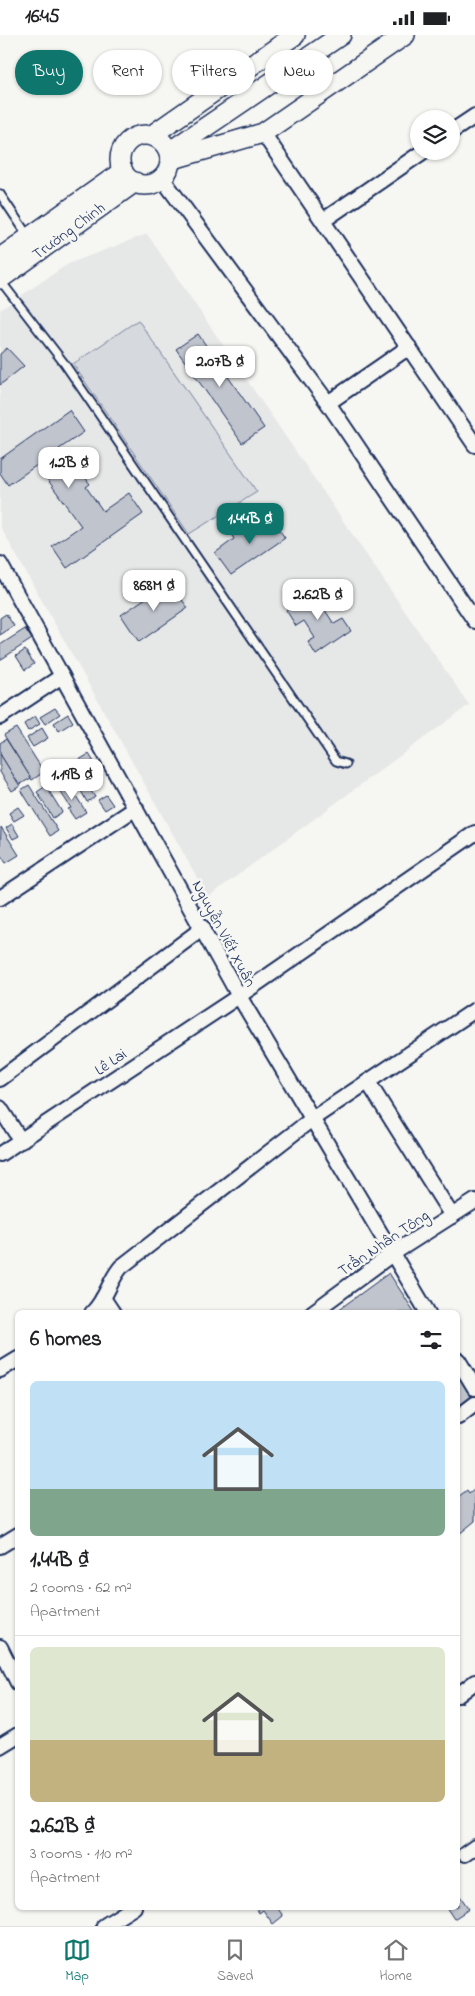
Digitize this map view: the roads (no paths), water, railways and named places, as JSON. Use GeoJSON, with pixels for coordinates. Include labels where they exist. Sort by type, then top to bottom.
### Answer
{"type":"FeatureCollection","features":[{"type":"Feature","properties":{"kind":"street"},"geometry":{"type":"LineString","coordinates":[[152,135],[166,145],[170,156],[169,168],[162,177],[151,184],[129,177],[121,155],[124,147],[136,137],[152,135],[295,35]]}},
{"type":"Feature","properties":{"kind":"street"},"geometry":{"type":"LineString","coordinates":[[170,156],[341,35]]}},
{"type":"Feature","properties":{"kind":"street"},"geometry":{"type":"LineString","coordinates":[[170,156],[263,133],[405,35]]}},
{"type":"Feature","properties":{"kind":"street"},"geometry":{"type":"LineString","coordinates":[[460,126],[475,116]]}},
{"type":"Feature","properties":{"kind":"street"},"geometry":{"type":"LineString","coordinates":[[263,133],[324,220],[475,445]]}},
{"type":"Feature","properties":{"kind":"street"},"geometry":{"type":"LineString","coordinates":[[324,220],[411,160]]}},
{"type":"Feature","properties":{"kind":"street","name":"Trường Chinh"},"geometry":{"type":"LineString","coordinates":[[0,258],[129,177]]}},
{"type":"Feature","properties":{"kind":"street","name":"Trường Chinh"},"geometry":{"type":"LineString","coordinates":[[0,279],[129,177]]}},
{"type":"Feature","properties":{"kind":"street"},"geometry":{"type":"LineString","coordinates":[[162,177],[328,403],[473,614]]}},
{"type":"Feature","properties":{"kind":"street"},"geometry":{"type":"LineString","coordinates":[[328,403],[409,347]]}},
{"type":"Feature","properties":{"kind":"street","name":"Nguyễn Viết Xuân"},"geometry":{"type":"LineString","coordinates":[[0,564],[239,996],[426,1310]]}},
{"type":"Feature","properties":{"kind":"street"},"geometry":{"type":"LineString","coordinates":[[0,717],[62,677]]}},
{"type":"Feature","properties":{"kind":"street"},"geometry":{"type":"LineString","coordinates":[[0,898],[136,808]]}},
{"type":"Feature","properties":{"kind":"street","name":"Lê Lai"},"geometry":{"type":"LineString","coordinates":[[0,1154],[239,996],[475,833]]}},
{"type":"Feature","properties":{"kind":"street"},"geometry":{"type":"LineString","coordinates":[[0,1079],[203,929]]}},
{"type":"Feature","properties":{"kind":"street"},"geometry":{"type":"LineString","coordinates":[[94,1310],[103,1299],[109,1284],[121,1267],[312,1119],[475,1010]]}},
{"type":"Feature","properties":{"kind":"street"},"geometry":{"type":"LineString","coordinates":[[368,1082],[452,1216]]}},
{"type":"Feature","properties":{"kind":"street"},"geometry":{"type":"LineString","coordinates":[[0,1108],[21,1141]]}},
{"type":"Feature","properties":{"kind":"street","name":"Trần Nhân Tông"},"geometry":{"type":"LineString","coordinates":[[316,1310],[392,1254],[475,1201]]}},
{"type":"Feature","properties":{"kind":"street"},"geometry":{"type":"LineString","coordinates":[[103,1299],[111,1310]]}},
{"type":"Feature","properties":{"kind":"street"},"geometry":{"type":"LineString","coordinates":[[0,1370],[15,1361]]}},
{"type":"Feature","properties":{"kind":"street"},"geometry":{"type":"LineString","coordinates":[[460,1363],[475,1388]]}},
{"type":"Feature","properties":{"kind":"street"},"geometry":{"type":"LineString","coordinates":[[460,1415],[475,1404]]}},
{"type":"Feature","properties":{"kind":"street"},"geometry":{"type":"LineString","coordinates":[[0,1546],[15,1537]]}},
{"type":"Feature","properties":{"kind":"street"},"geometry":{"type":"LineString","coordinates":[[0,1647],[15,1677]]}},
{"type":"Feature","properties":{"kind":"street"},"geometry":{"type":"LineString","coordinates":[[460,1693],[475,1682]]}},
{"type":"Feature","properties":{"kind":"street"},"geometry":{"type":"LineString","coordinates":[[0,1746],[15,1737]]}},
{"type":"Feature","properties":{"kind":"street"},"geometry":{"type":"LineString","coordinates":[[104,1926],[129,1910]]}},
{"type":"Feature","properties":{"kind":"lane"},"geometry":{"type":"LineString","coordinates":[[0,194],[26,233]]}},
{"type":"Feature","properties":{"kind":"lane"},"geometry":{"type":"LineString","coordinates":[[0,279],[64,363],[336,761],[346,764]]}}]}
